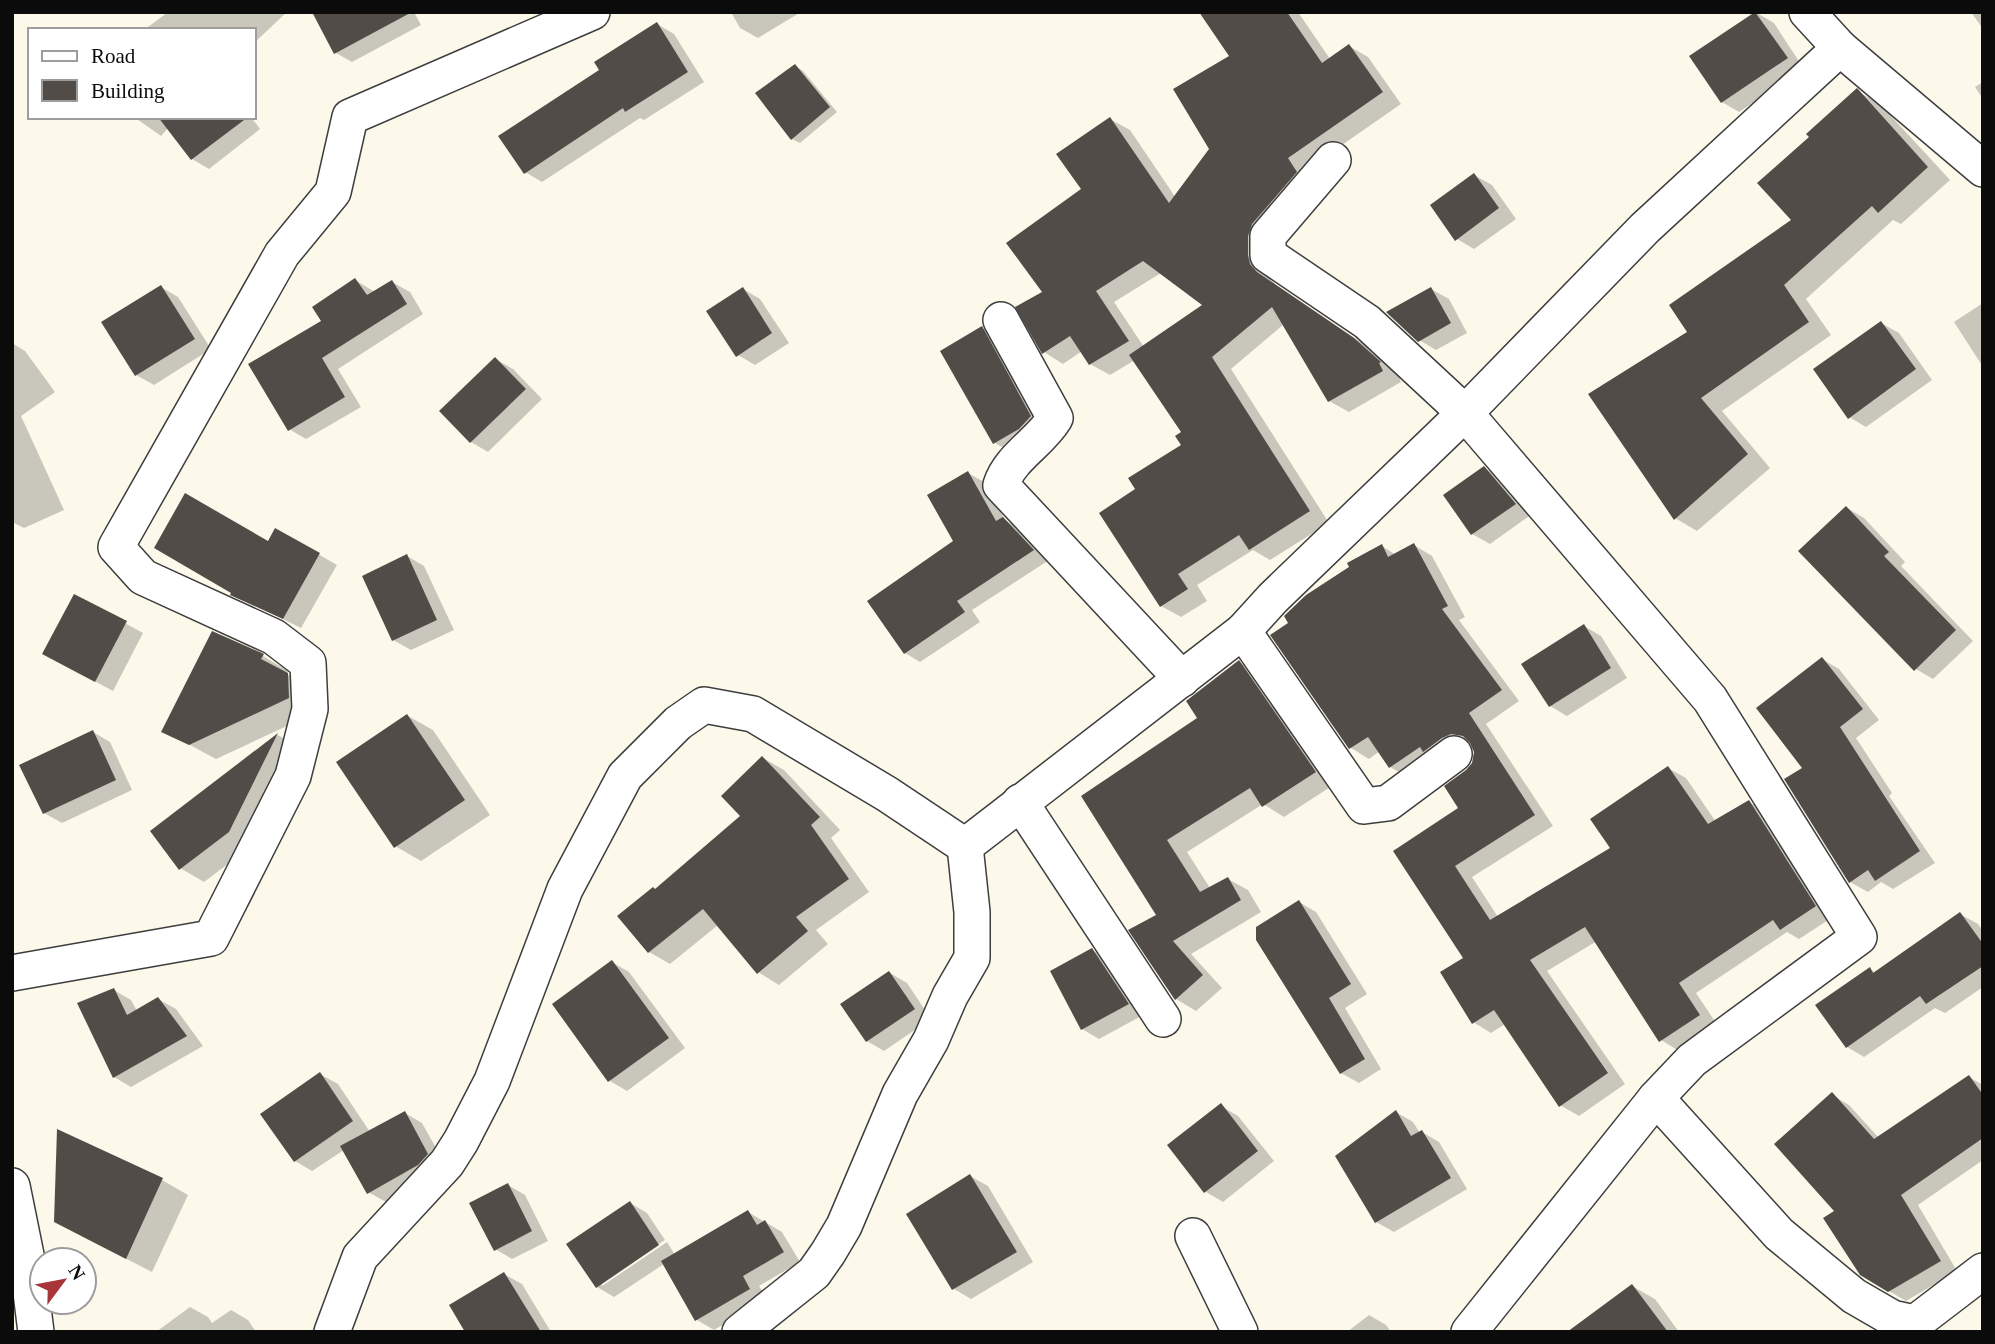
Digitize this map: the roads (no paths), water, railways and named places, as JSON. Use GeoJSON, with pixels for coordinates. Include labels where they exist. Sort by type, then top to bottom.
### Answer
{"type":"FeatureCollection","features":[{"type":"Feature","properties":{"kind":"street"},"geometry":{"type":"LineString","coordinates":[[1807,12],[1840,48],[1983,169]]}},
{"type":"Feature","properties":{"kind":"street"},"geometry":{"type":"LineString","coordinates":[[12,973],[211,938],[293,776],[310,709],[308,663],[274,637],[143,577],[116,547],[282,254],[333,192],[350,117],[573,16]]}},
{"type":"Feature","properties":{"kind":"street"},"geometry":{"type":"LineString","coordinates":[[965,846],[1243,631],[1273,598],[1465,413],[1645,228],[1840,48]]}},
{"type":"Feature","properties":{"kind":"street"},"geometry":{"type":"LineString","coordinates":[[1333,160],[1268,236],[1268,255],[1367,322],[1465,413],[1710,699],[1859,937],[1692,1060],[1656,1098],[1469,1332]]}},
{"type":"Feature","properties":{"kind":"street"},"geometry":{"type":"LineString","coordinates":[[1001,320],[1055,418],[1048,430],[1005,471],[1001,485],[1182,679]]}},
{"type":"Feature","properties":{"kind":"street"},"geometry":{"type":"LineString","coordinates":[[1243,631],[1364,806],[1388,803],[1454,754]]}},
{"type":"Feature","properties":{"kind":"street"},"geometry":{"type":"LineString","coordinates":[[332,1332],[360,1257],[439,1172],[461,1141],[492,1081],[565,889],[625,776],[678,723],[704,705],[753,714],[887,794],[965,846]]}},
{"type":"Feature","properties":{"kind":"street"},"geometry":{"type":"LineString","coordinates":[[1020,802],[1163,1019]]}},
{"type":"Feature","properties":{"kind":"street"},"geometry":{"type":"LineString","coordinates":[[740,1332],[814,1273],[828,1253],[844,1226],[900,1094],[931,1040],[950,996],[972,958],[972,912],[965,846]]}},
{"type":"Feature","properties":{"kind":"street"},"geometry":{"type":"LineString","coordinates":[[1656,1098],[1779,1234],[1854,1296],[1892,1318],[1914,1327],[1983,1271]]}},
{"type":"Feature","properties":{"kind":"street"},"geometry":{"type":"LineString","coordinates":[[12,1186],[27,1260],[36,1332]]}},
{"type":"Feature","properties":{"kind":"street"},"geometry":{"type":"LineString","coordinates":[[1193,1236],[1240,1332]]}}]}
